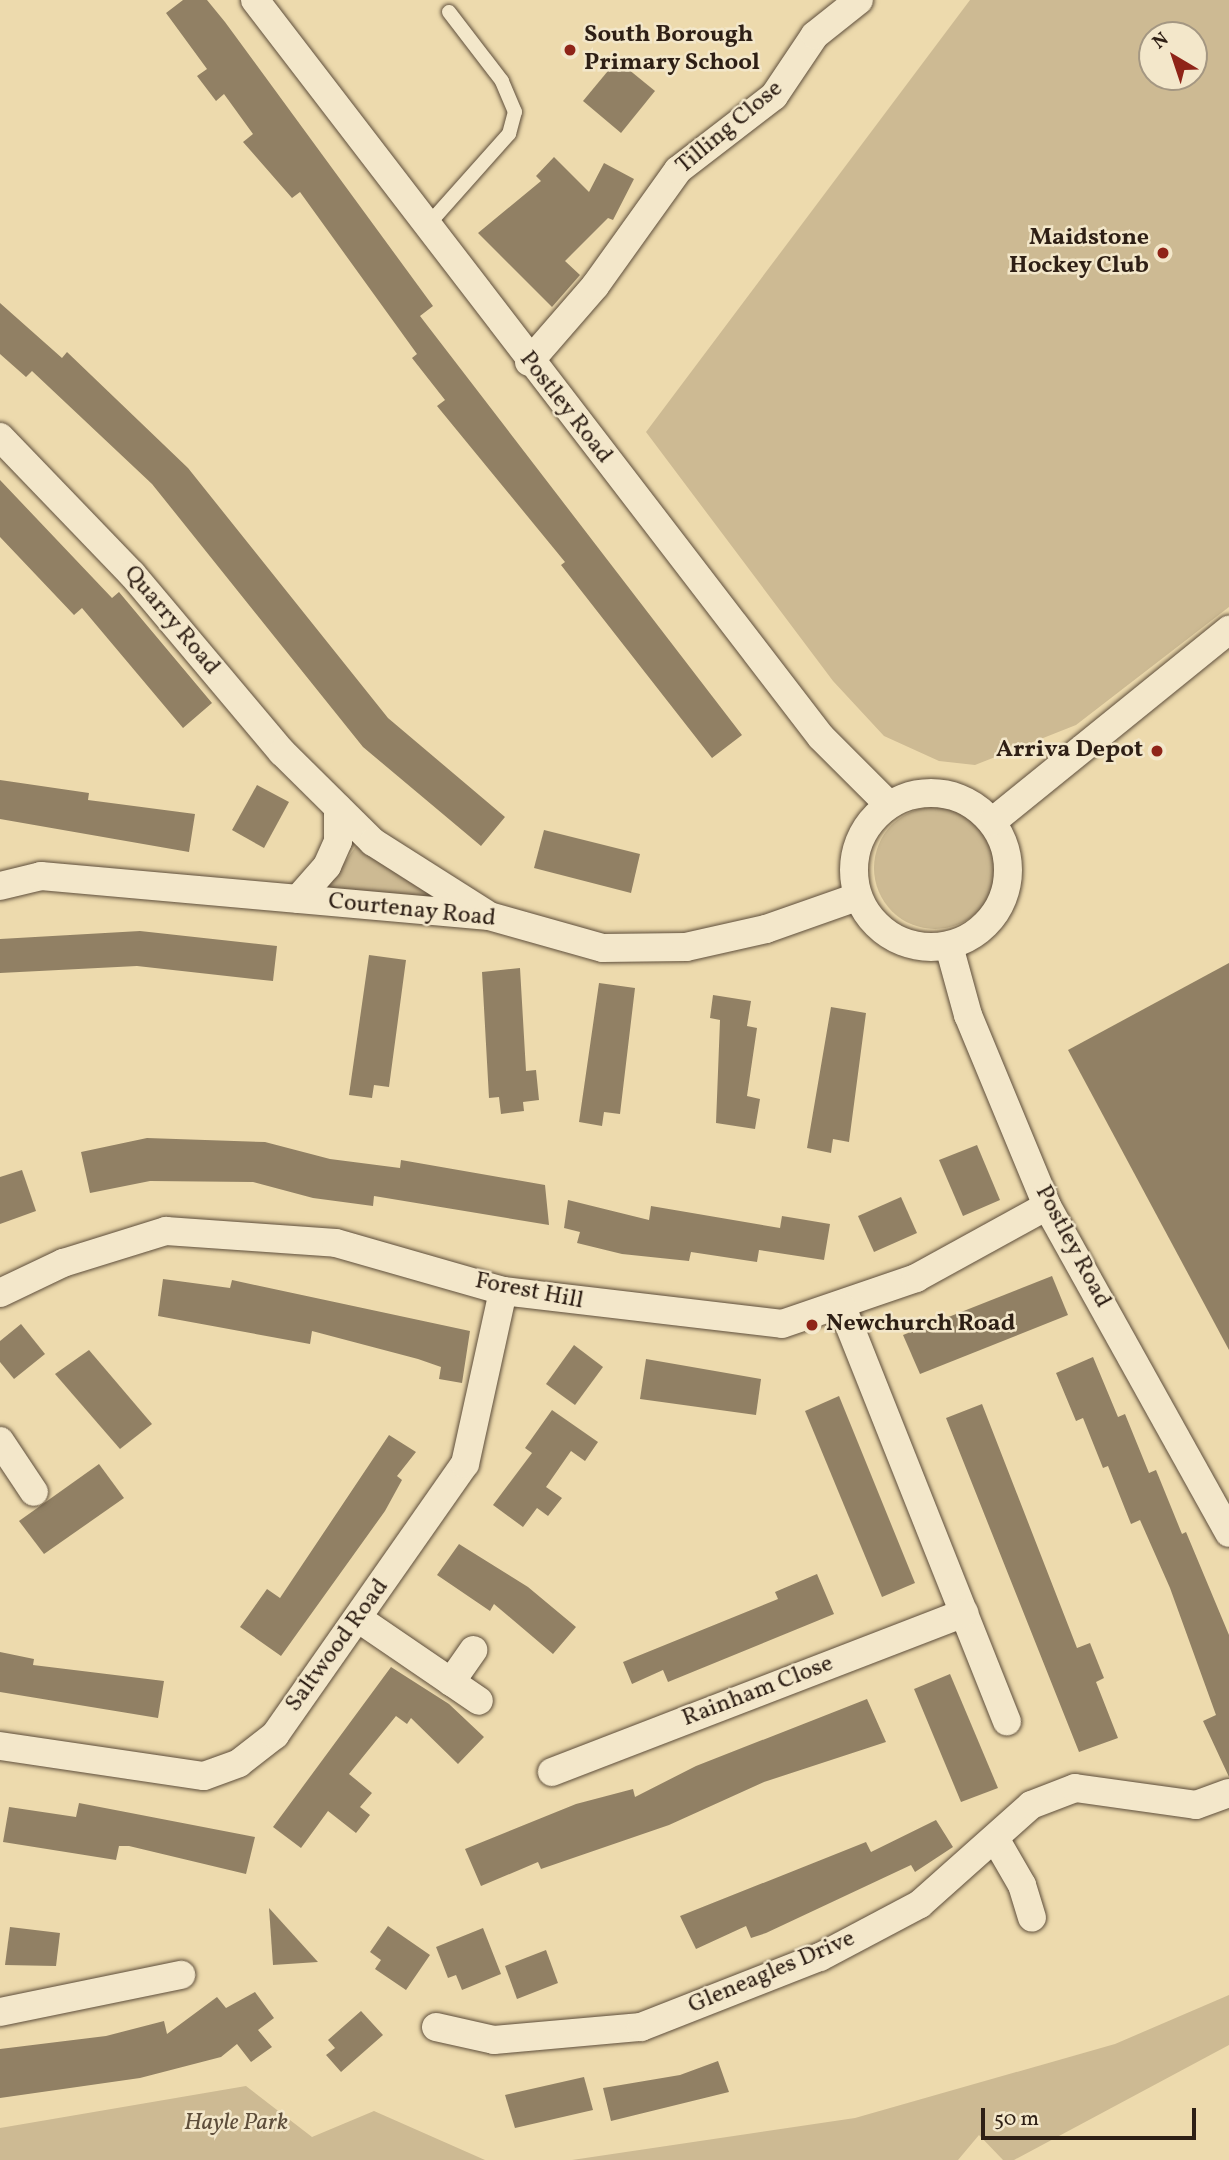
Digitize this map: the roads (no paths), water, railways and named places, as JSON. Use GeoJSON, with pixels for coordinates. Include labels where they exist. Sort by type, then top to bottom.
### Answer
{"type":"FeatureCollection","features":[{"type":"Feature","properties":{"kind":"street","name":"Postley Road"},"geometry":{"type":"LineString","coordinates":[[255,0],[425,228],[821,737],[888,804]]}},
{"type":"Feature","properties":{"kind":"street","name":"Tilling Close"},"geometry":{"type":"LineString","coordinates":[[529,362],[595,286],[678,170],[774,96],[816,35],[859,0]]}},
{"type":"Feature","properties":{"kind":"street","name":"Quarry Road"},"geometry":{"type":"LineString","coordinates":[[0,437],[132,574],[282,752],[338,808],[373,842],[489,916]]}},
{"type":"Feature","properties":{"kind":"street"},"geometry":{"type":"LineString","coordinates":[[993,821],[1229,630]]}},
{"type":"Feature","properties":{"kind":"street"},"geometry":{"type":"LineString","coordinates":[[917,792],[954,794],[993,821],[1010,863],[1004,898],[985,927],[949,946],[909,945],[874,923],[858,897],[853,858],[864,829],[888,804],[917,792]]}},
{"type":"Feature","properties":{"kind":"street"},"geometry":{"type":"LineString","coordinates":[[298,899],[332,854],[338,808]]}},
{"type":"Feature","properties":{"kind":"street"},"geometry":{"type":"LineString","coordinates":[[0,867],[41,876]]}},
{"type":"Feature","properties":{"kind":"street","name":"Courtenay Road"},"geometry":{"type":"LineString","coordinates":[[0,886],[41,876],[489,916],[603,948],[686,947],[766,929],[858,897]]}},
{"type":"Feature","properties":{"kind":"street","name":"Postley Road"},"geometry":{"type":"LineString","coordinates":[[949,946],[968,1015],[1047,1206],[1229,1533]]}},
{"type":"Feature","properties":{"kind":"street","name":"Forest Hill"},"geometry":{"type":"LineString","coordinates":[[0,1293],[63,1263],[166,1231],[336,1243],[503,1291],[782,1324],[842,1307],[916,1278],[1047,1206]]}},
{"type":"Feature","properties":{"kind":"street","name":"Saltwood Road"},"geometry":{"type":"LineString","coordinates":[[0,1746],[204,1776],[239,1763],[275,1735],[359,1619],[465,1464],[503,1291]]}},
{"type":"Feature","properties":{"kind":"street"},"geometry":{"type":"LineString","coordinates":[[842,1307],[1007,1721]]}},
{"type":"Feature","properties":{"kind":"street"},"geometry":{"type":"LineString","coordinates":[[0,1441],[34,1492]]}},
{"type":"Feature","properties":{"kind":"street","name":"Rainham Close"},"geometry":{"type":"LineString","coordinates":[[552,1772],[964,1613]]}},
{"type":"Feature","properties":{"kind":"street"},"geometry":{"type":"LineString","coordinates":[[359,1619],[479,1701]]}},
{"type":"Feature","properties":{"kind":"street"},"geometry":{"type":"LineString","coordinates":[[451,1682],[473,1650]]}},
{"type":"Feature","properties":{"kind":"street","name":"Gleneagles Drive"},"geometry":{"type":"LineString","coordinates":[[436,2028],[495,2040],[641,2027],[820,1957],[920,1904],[996,1840],[1031,1805],[1075,1788],[1196,1805],[1229,1793]]}},
{"type":"Feature","properties":{"kind":"street"},"geometry":{"type":"LineString","coordinates":[[996,1840],[1023,1885],[1032,1917]]}},
{"type":"Feature","properties":{"kind":"street"},"geometry":{"type":"LineString","coordinates":[[0,2012],[181,1975]]}},
{"type":"Feature","properties":{"kind":"lane"},"geometry":{"type":"LineString","coordinates":[[425,228],[509,134],[515,112],[511,94],[449,12]]}},
{"type":"Feature","properties":{"kind":"place","name":"South Borough Primary School"},"geometry":{"type":"Point","coordinates":[570,50]}},
{"type":"Feature","properties":{"kind":"place","name":"Maidstone Hockey Club"},"geometry":{"type":"Point","coordinates":[1163,253]}},
{"type":"Feature","properties":{"kind":"place","name":"Arriva Depot"},"geometry":{"type":"Point","coordinates":[1157,751]}},
{"type":"Feature","properties":{"kind":"place","name":"Newchurch Road"},"geometry":{"type":"Point","coordinates":[812,1325]}},
{"type":"Feature","properties":{"kind":"park label","name":"Hayle Park"},"geometry":{"type":"Point","coordinates":[236,2124]}}]}
